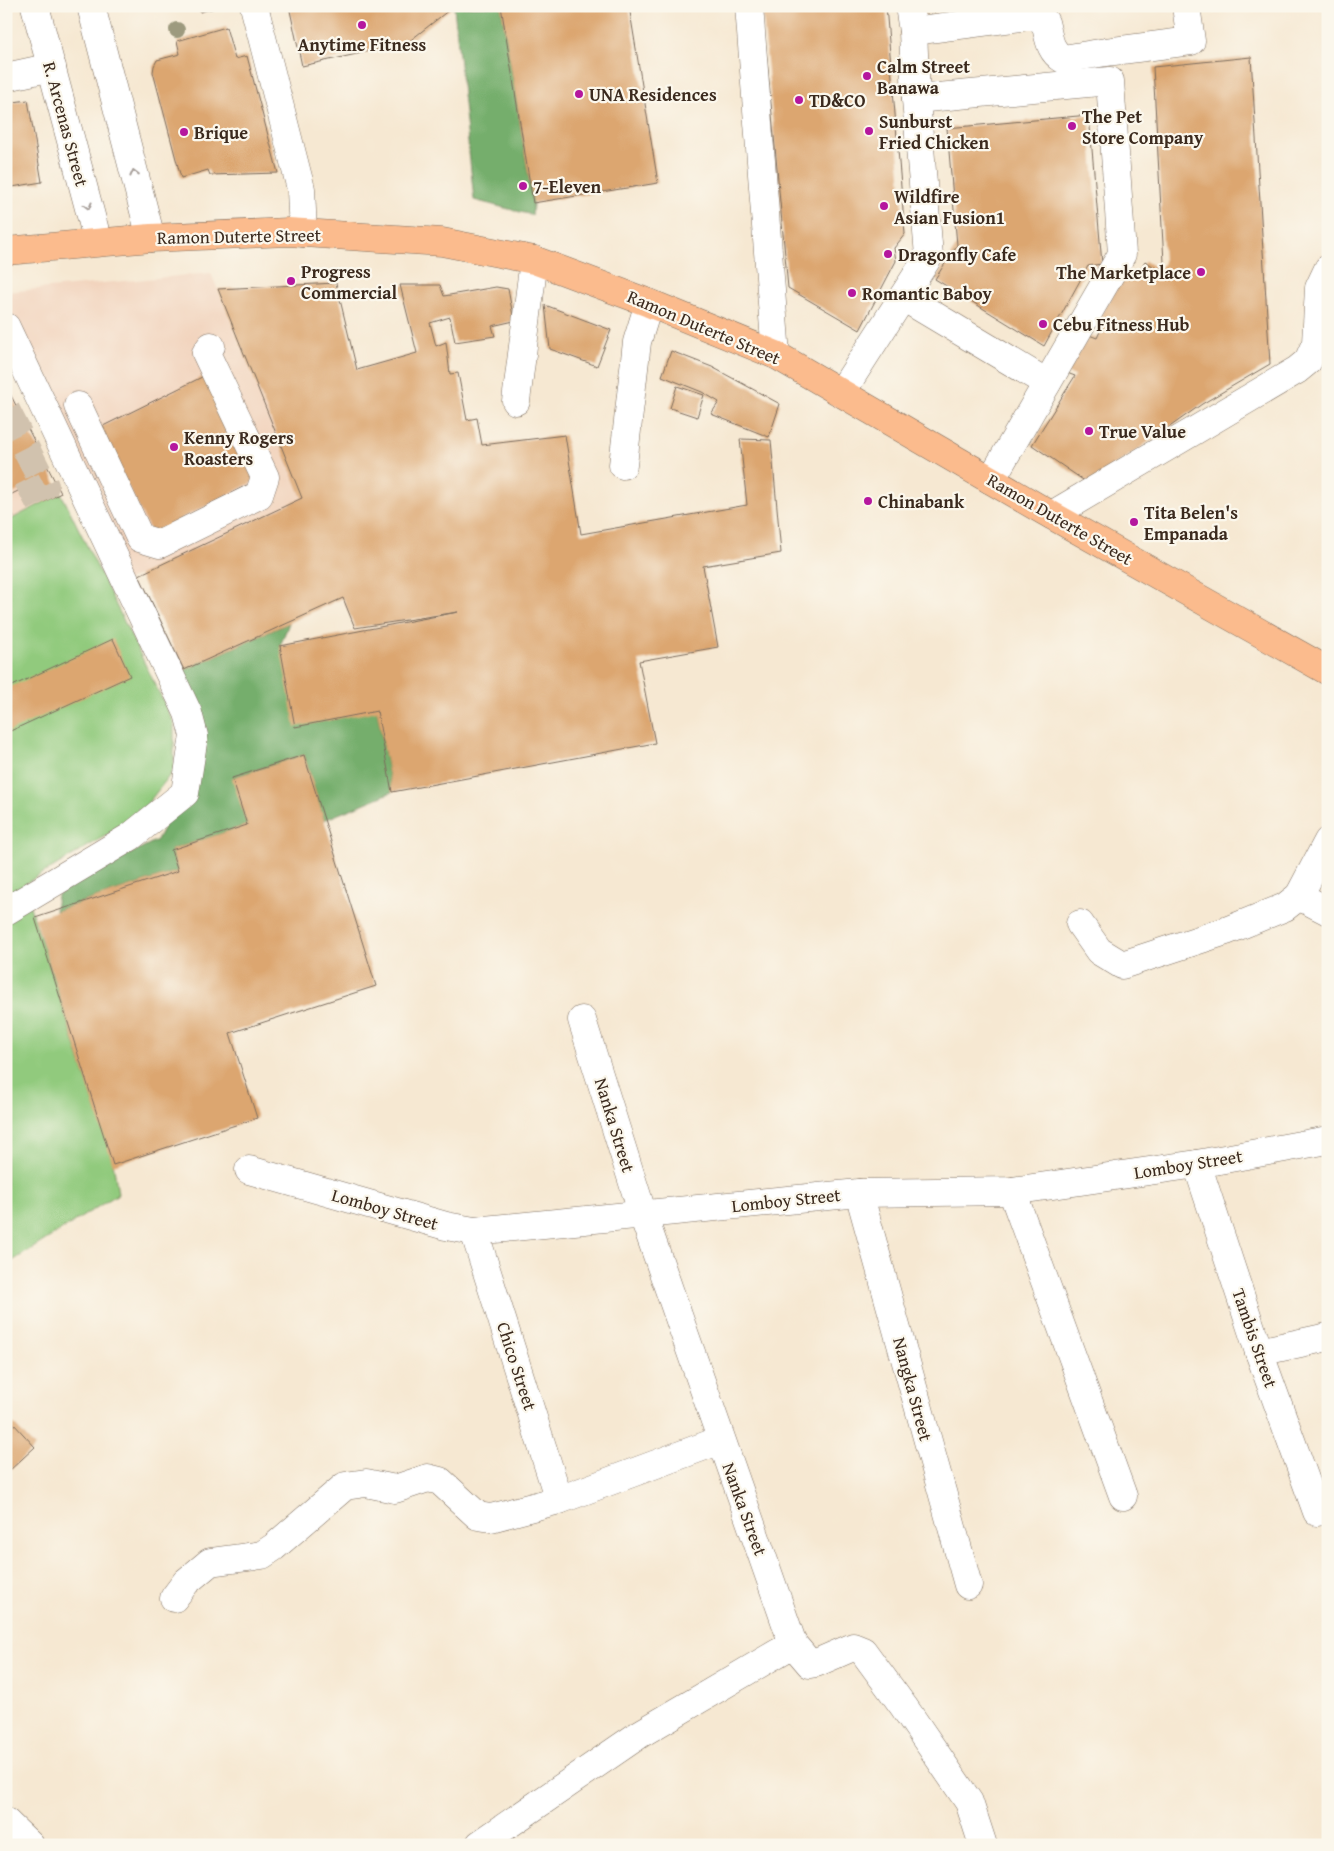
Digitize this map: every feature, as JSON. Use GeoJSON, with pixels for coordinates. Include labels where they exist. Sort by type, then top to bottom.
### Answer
{"type":"FeatureCollection","features":[{"type":"Feature","properties":{"kind":"main road","name":"Ramon Duterte Street"},"geometry":{"type":"LineString","coordinates":[[6,251],[151,238],[288,232],[442,242],[534,260],[649,303],[776,355],[990,480],[1328,671]]}},
{"type":"Feature","properties":{"kind":"street","name":"R. Arcenas Street"},"geometry":{"type":"LineString","coordinates":[[35,6],[98,242]]}},
{"type":"Feature","properties":{"kind":"street"},"geometry":{"type":"LineString","coordinates":[[91,6],[151,238]]}},
{"type":"Feature","properties":{"kind":"street"},"geometry":{"type":"LineString","coordinates":[[254,6],[301,190],[303,233]]}},
{"type":"Feature","properties":{"kind":"street"},"geometry":{"type":"LineString","coordinates":[[749,6],[776,355]]}},
{"type":"Feature","properties":{"kind":"street"},"geometry":{"type":"LineString","coordinates":[[841,393],[930,256],[916,100],[911,18],[1029,16],[1040,18],[1045,22],[1051,48],[1055,54],[1063,59],[1191,41],[1186,6]]}},
{"type":"Feature","properties":{"kind":"street"},"geometry":{"type":"LineString","coordinates":[[990,480],[1122,254],[1110,81],[1106,52]]}},
{"type":"Feature","properties":{"kind":"street"},"geometry":{"type":"LineString","coordinates":[[6,77],[52,67]]}},
{"type":"Feature","properties":{"kind":"street"},"geometry":{"type":"LineString","coordinates":[[916,100],[1110,81]]}},
{"type":"Feature","properties":{"kind":"street"},"geometry":{"type":"LineString","coordinates":[[516,401],[534,260]]}},
{"type":"Feature","properties":{"kind":"street"},"geometry":{"type":"LineString","coordinates":[[1052,515],[1297,370],[1308,361],[1316,343],[1320,288],[1328,269]]}},
{"type":"Feature","properties":{"kind":"street"},"geometry":{"type":"LineString","coordinates":[[903,297],[1047,383]]}},
{"type":"Feature","properties":{"kind":"street"},"geometry":{"type":"LineString","coordinates":[[622,465],[637,342],[649,303]]}},
{"type":"Feature","properties":{"kind":"street"},"geometry":{"type":"LineString","coordinates":[[6,327],[188,713],[194,736],[185,793],[130,837],[6,912]]}},
{"type":"Feature","properties":{"kind":"street"},"geometry":{"type":"LineString","coordinates":[[78,406],[140,538],[160,544],[259,495],[265,477],[206,353],[211,346]]}},
{"type":"Feature","properties":{"kind":"street"},"geometry":{"type":"LineString","coordinates":[[1080,924],[1099,951],[1122,965],[1226,931],[1285,907],[1299,896],[1328,841]]}},
{"type":"Feature","properties":{"kind":"street"},"geometry":{"type":"LineString","coordinates":[[1299,896],[1328,911]]}},
{"type":"Feature","properties":{"kind":"street","name":"Nanka Street"},"geometry":{"type":"LineString","coordinates":[[582,1020],[643,1215],[793,1644]]}},
{"type":"Feature","properties":{"kind":"street","name":"Lomboy Street"},"geometry":{"type":"LineString","coordinates":[[249,1170],[446,1226],[474,1232],[859,1192],[1012,1191],[1197,1164],[1328,1140]]}},
{"type":"Feature","properties":{"kind":"street","name":"Tambis Street"},"geometry":{"type":"LineString","coordinates":[[1197,1164],[1259,1352],[1322,1511]]}},
{"type":"Feature","properties":{"kind":"street"},"geometry":{"type":"LineString","coordinates":[[1012,1191],[1123,1496]]}},
{"type":"Feature","properties":{"kind":"street","name":"Nangka Street"},"geometry":{"type":"LineString","coordinates":[[859,1192],[968,1585]]}},
{"type":"Feature","properties":{"kind":"street","name":"Chico Street"},"geometry":{"type":"LineString","coordinates":[[474,1232],[559,1500]]}},
{"type":"Feature","properties":{"kind":"street"},"geometry":{"type":"LineString","coordinates":[[1259,1352],[1328,1338]]}},
{"type":"Feature","properties":{"kind":"street"},"geometry":{"type":"LineString","coordinates":[[174,1598],[186,1582],[210,1562],[262,1555],[274,1547],[345,1486],[366,1483],[395,1489],[428,1478],[440,1481],[478,1516],[491,1518],[559,1500],[721,1440]]}},
{"type":"Feature","properties":{"kind":"street"},"geometry":{"type":"LineString","coordinates":[[480,1844],[640,1734],[793,1644],[810,1664],[854,1647],[863,1651],[904,1707],[968,1802],[983,1845]]}},
{"type":"Feature","properties":{"kind":"street"},"geometry":{"type":"LineString","coordinates":[[6,1822],[30,1845]]}},
{"type":"Feature","properties":{"kind":"shaded area"},"geometry":{"type":"Polygon","coordinates":[[[211,273],[302,498],[126,581],[6,327],[6,292],[211,273]]]}},
{"type":"Feature","properties":{"kind":"shaded area"},"geometry":{"type":"Polygon","coordinates":[[[6,383],[61,493],[6,522],[6,383]]]}},
{"type":"Feature","properties":{"kind":"green space"},"geometry":{"type":"Polygon","coordinates":[[[501,6],[533,203],[532,215],[474,200],[454,7],[501,6]]]}},
{"type":"Feature","properties":{"kind":"green space"},"geometry":{"type":"Polygon","coordinates":[[[61,493],[174,723],[174,770],[137,817],[23,885],[113,1162],[118,1194],[6,1265],[6,522],[61,493]]]}},
{"type":"Feature","properties":{"kind":"green space"},"geometry":{"type":"Polygon","coordinates":[[[289,623],[280,646],[377,711],[392,792],[324,820],[304,755],[233,777],[247,825],[171,850],[178,871],[55,911],[57,895],[79,880],[157,840],[207,742],[184,670],[289,623]]]}},
{"type":"Feature","properties":{"kind":"building"},"geometry":{"type":"Polygon","coordinates":[[[199,6],[219,6],[219,7],[200,12],[199,6]]]}},
{"type":"Feature","properties":{"kind":"building","name":"Anytime Fitness"},"geometry":{"type":"Polygon","coordinates":[[[289,6],[454,6],[407,43],[302,66],[289,6]]]}},
{"type":"Feature","properties":{"kind":"building","name":"UNA Residences"},"geometry":{"type":"Polygon","coordinates":[[[501,6],[629,6],[658,183],[533,203],[501,6]]]}},
{"type":"Feature","properties":{"kind":"building"},"geometry":{"type":"Polygon","coordinates":[[[762,6],[886,6],[905,234],[894,248],[896,261],[860,330],[788,288],[762,6]]]}},
{"type":"Feature","properties":{"kind":"building"},"geometry":{"type":"Polygon","coordinates":[[[226,27],[235,59],[247,56],[278,173],[210,175],[208,170],[181,178],[153,72],[154,66],[157,60],[180,54],[177,41],[226,27]]]}},
{"type":"Feature","properties":{"kind":"building","name":"The Marketplace"},"geometry":{"type":"Polygon","coordinates":[[[1251,57],[1270,364],[1202,404],[1089,484],[1032,445],[1075,376],[1067,373],[1089,335],[1097,338],[1104,323],[1099,319],[1127,270],[1137,275],[1145,261],[1159,270],[1164,262],[1153,67],[1251,57]]]}},
{"type":"Feature","properties":{"kind":"building"},"geometry":{"type":"Polygon","coordinates":[[[28,100],[42,182],[6,188],[6,103],[28,100]]]}},
{"type":"Feature","properties":{"kind":"building"},"geometry":{"type":"Polygon","coordinates":[[[1089,115],[1102,264],[1088,266],[1044,346],[935,279],[957,245],[947,128],[1089,115]]]}},
{"type":"Feature","properties":{"kind":"building"},"geometry":{"type":"Polygon","coordinates":[[[336,283],[357,370],[417,353],[400,285],[440,285],[444,296],[496,287],[508,289],[514,321],[492,326],[495,336],[455,342],[450,317],[430,323],[436,346],[446,342],[450,374],[458,373],[467,420],[477,418],[482,445],[565,435],[581,534],[747,505],[740,439],[771,440],[781,553],[703,566],[718,647],[639,661],[655,743],[392,792],[377,711],[295,727],[280,646],[458,612],[355,628],[343,598],[184,670],[139,575],[302,498],[218,289],[336,283]]]}},
{"type":"Feature","properties":{"kind":"building"},"geometry":{"type":"Polygon","coordinates":[[[545,305],[611,330],[597,366],[550,349],[545,305]]]}},
{"type":"Feature","properties":{"kind":"building"},"geometry":{"type":"Polygon","coordinates":[[[671,351],[712,367],[780,404],[769,437],[711,414],[719,402],[702,392],[662,376],[671,351]]]}},
{"type":"Feature","properties":{"kind":"building","name":"Kenny Rogers Roasters"},"geometry":{"type":"Polygon","coordinates":[[[204,376],[255,481],[182,518],[193,540],[163,556],[99,428],[204,376]]]}},
{"type":"Feature","properties":{"kind":"building"},"geometry":{"type":"Polygon","coordinates":[[[6,386],[61,493],[44,502],[34,483],[6,497],[6,386]]]}},
{"type":"Feature","properties":{"kind":"building"},"geometry":{"type":"Polygon","coordinates":[[[677,386],[704,395],[697,417],[670,408],[677,386]]]}},
{"type":"Feature","properties":{"kind":"building"},"geometry":{"type":"Polygon","coordinates":[[[113,639],[130,676],[6,733],[6,689],[113,639]]]}},
{"type":"Feature","properties":{"kind":"building"},"geometry":{"type":"Polygon","coordinates":[[[304,755],[376,986],[230,1033],[257,1118],[113,1165],[35,918],[178,871],[171,850],[247,825],[232,778],[304,755]]]}},
{"type":"Feature","properties":{"kind":"building"},"geometry":{"type":"Polygon","coordinates":[[[13,1423],[35,1447],[9,1471],[6,1469],[6,1429],[13,1423]]]}},
{"type":"Feature","properties":{"kind":"tunnel"},"geometry":{"type":"LineString","coordinates":[[6,410],[45,486],[6,506]]}},
{"type":"Feature","properties":{"kind":"place","name":"Anytime Fitness"},"geometry":{"type":"Point","coordinates":[362,25]}},
{"type":"Feature","properties":{"kind":"place","name":"Calm Street Banawa"},"geometry":{"type":"Point","coordinates":[867,76]}},
{"type":"Feature","properties":{"kind":"place","name":"UNA Residences"},"geometry":{"type":"Point","coordinates":[579,94]}},
{"type":"Feature","properties":{"kind":"place","name":"TD&CO"},"geometry":{"type":"Point","coordinates":[799,100]}},
{"type":"Feature","properties":{"kind":"place","name":"The Pet Store Company"},"geometry":{"type":"Point","coordinates":[1072,126]}},
{"type":"Feature","properties":{"kind":"place","name":"Sunburst Fried Chicken"},"geometry":{"type":"Point","coordinates":[869,131]}},
{"type":"Feature","properties":{"kind":"place","name":"Brique"},"geometry":{"type":"Point","coordinates":[184,132]}},
{"type":"Feature","properties":{"kind":"place","name":"7-Eleven"},"geometry":{"type":"Point","coordinates":[523,186]}},
{"type":"Feature","properties":{"kind":"place","name":"Wildfire Asian Fusion1"},"geometry":{"type":"Point","coordinates":[884,206]}},
{"type":"Feature","properties":{"kind":"place","name":"Dragonfly Cafe"},"geometry":{"type":"Point","coordinates":[888,254]}},
{"type":"Feature","properties":{"kind":"place","name":"The Marketplace"},"geometry":{"type":"Point","coordinates":[1201,272]}},
{"type":"Feature","properties":{"kind":"place","name":"Progress Commercial"},"geometry":{"type":"Point","coordinates":[291,281]}},
{"type":"Feature","properties":{"kind":"place","name":"Romantic Baboy"},"geometry":{"type":"Point","coordinates":[852,293]}},
{"type":"Feature","properties":{"kind":"place","name":"Cebu Fitness Hub"},"geometry":{"type":"Point","coordinates":[1043,324]}},
{"type":"Feature","properties":{"kind":"place","name":"True Value"},"geometry":{"type":"Point","coordinates":[1089,431]}},
{"type":"Feature","properties":{"kind":"place","name":"Kenny Rogers Roasters"},"geometry":{"type":"Point","coordinates":[174,447]}},
{"type":"Feature","properties":{"kind":"place","name":"Chinabank"},"geometry":{"type":"Point","coordinates":[868,501]}},
{"type":"Feature","properties":{"kind":"place","name":"Tita Belen's Empanada"},"geometry":{"type":"Point","coordinates":[1134,522]}}]}
